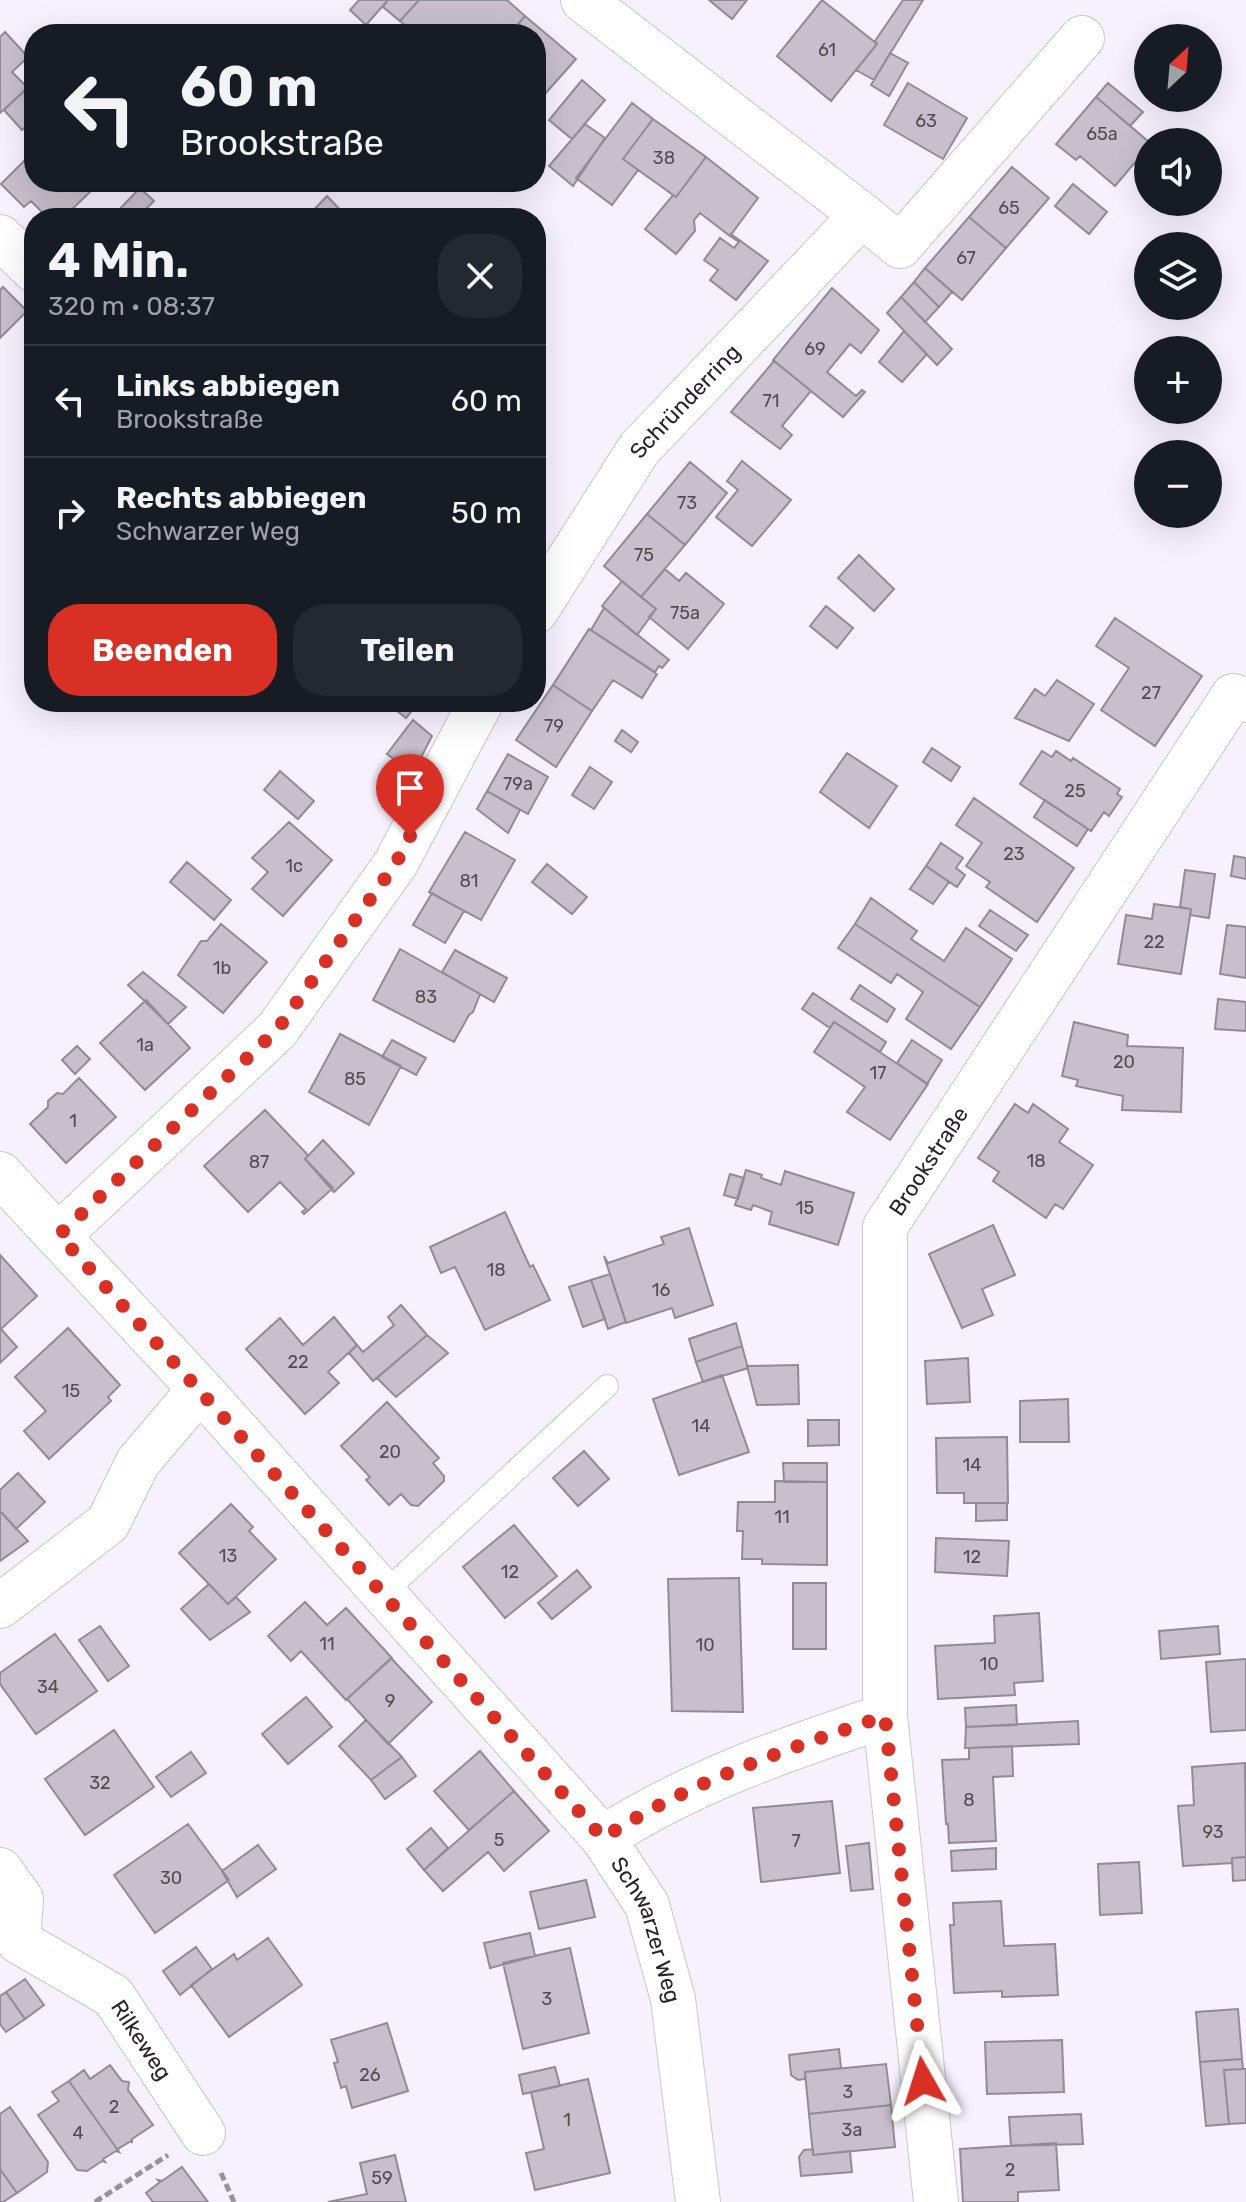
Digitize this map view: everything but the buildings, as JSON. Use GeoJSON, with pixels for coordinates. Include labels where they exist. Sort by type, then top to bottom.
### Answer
{"type":"FeatureCollection","features":[{"type":"Feature","properties":{"kind":"street"},"geometry":{"type":"LineString","coordinates":[[583,0],[900,246],[1082,38]]}},
{"type":"Feature","properties":{"kind":"street","name":"Schründerring"},"geometry":{"type":"LineString","coordinates":[[546,595],[639,449],[862,215]]}},
{"type":"Feature","properties":{"kind":"street"},"geometry":{"type":"LineString","coordinates":[[0,237],[24,260]]}},
{"type":"Feature","properties":{"kind":"street","name":"Brookstraße"},"geometry":{"type":"LineString","coordinates":[[936,2202],[885,1716],[885,1227],[1233,696],[1246,700]]}},
{"type":"Feature","properties":{"kind":"street"},"geometry":{"type":"LineString","coordinates":[[59,1235],[277,1030],[396,863],[476,712]]}},
{"type":"Feature","properties":{"kind":"street","name":"Schwarzer Weg"},"geometry":{"type":"LineString","coordinates":[[0,1174],[200,1389],[603,1838],[647,1905],[673,1999],[698,2202]]}},
{"type":"Feature","properties":{"kind":"street"},"geometry":{"type":"LineString","coordinates":[[0,1606],[108,1523],[138,1462],[200,1389]]}},
{"type":"Feature","properties":{"kind":"street"},"geometry":{"type":"LineString","coordinates":[[603,1838],[639,1815],[720,1775],[885,1716]]}},
{"type":"Feature","properties":{"kind":"street","name":"Rilkeweg"},"geometry":{"type":"LineString","coordinates":[[0,1870],[21,1899],[9,1947],[113,1996],[203,2133]]}},
{"type":"Feature","properties":{"kind":"lane"},"geometry":{"type":"LineString","coordinates":[[383,1594],[607,1386]]}},
{"type":"Feature","properties":{"kind":"path"},"geometry":{"type":"LineString","coordinates":[[95,2202],[203,2133]]}},
{"type":"Feature","properties":{"kind":"route"},"geometry":{"type":"LineString","coordinates":[[410,836],[396,863],[277,1030],[59,1235],[603,1838],[639,1815],[720,1775],[885,1716],[923,2081]]}}]}
